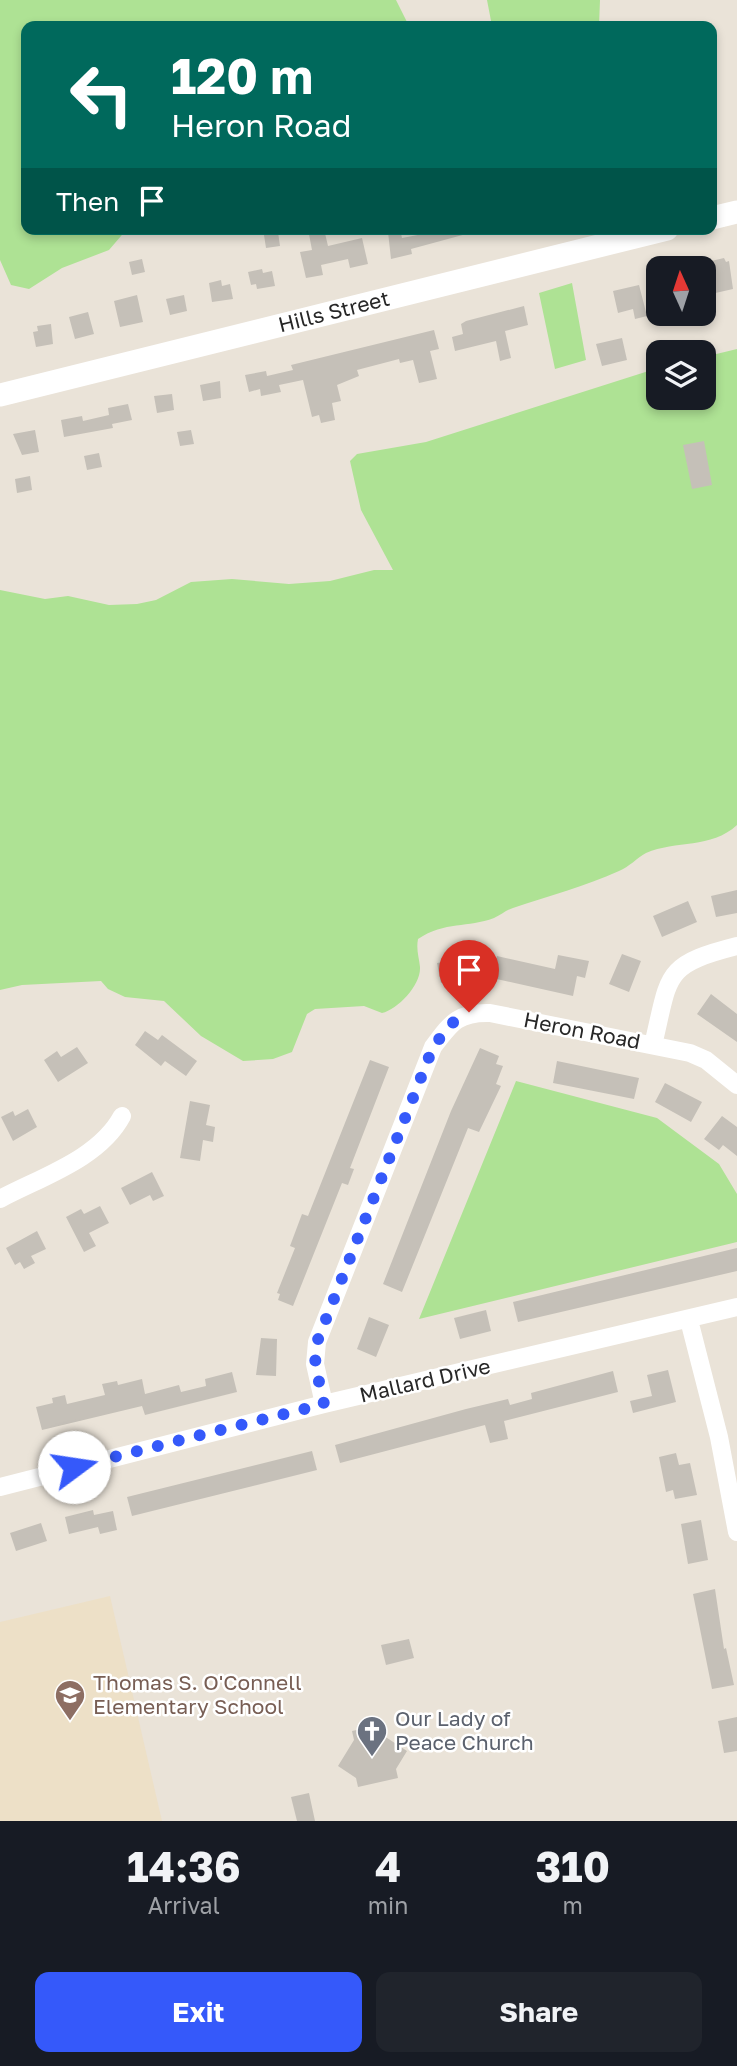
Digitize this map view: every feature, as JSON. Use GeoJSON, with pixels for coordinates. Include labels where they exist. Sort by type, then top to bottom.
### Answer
{"type":"FeatureCollection","features":[{"type":"Feature","properties":{"kind":"street"},"geometry":{"type":"LineString","coordinates":[[717,217],[737,212]]}},
{"type":"Feature","properties":{"kind":"street","name":"Hills Street"},"geometry":{"type":"LineString","coordinates":[[0,395],[643,235]]}},
{"type":"Feature","properties":{"kind":"street"},"geometry":{"type":"LineString","coordinates":[[653,1045],[673,975],[699,956],[737,946]]}},
{"type":"Feature","properties":{"kind":"street","name":"Heron Road"},"geometry":{"type":"LineString","coordinates":[[324,1404],[315,1364],[317,1342],[433,1047],[451,1024],[469,1012],[489,1013],[653,1045],[698,1056],[737,1085]]}},
{"type":"Feature","properties":{"kind":"street"},"geometry":{"type":"LineString","coordinates":[[0,1199],[93,1150],[112,1134],[122,1116]]}},
{"type":"Feature","properties":{"kind":"street"},"geometry":{"type":"LineString","coordinates":[[737,1307],[689,1320],[719,1437],[737,1532]]}},
{"type":"Feature","properties":{"kind":"street","name":"Mallard Drive"},"geometry":{"type":"LineString","coordinates":[[0,1486],[324,1404],[689,1320]]}},
{"type":"Feature","properties":{"kind":"shaded area","name":"Thomas S. O'Connell Elementary School"},"geometry":{"type":"Polygon","coordinates":[[[110,1596],[162,1821],[0,1821],[0,1622],[110,1596]]]}},
{"type":"Feature","properties":{"kind":"green space"},"geometry":{"type":"Polygon","coordinates":[[[0,0],[396,0],[406,21],[21,21],[21,235],[122,235],[109,250],[62,268],[29,289],[11,285],[0,260],[0,0]]]}},
{"type":"Feature","properties":{"kind":"green space"},"geometry":{"type":"Polygon","coordinates":[[[487,0],[600,0],[599,21],[491,21],[487,0]]]}},
{"type":"Feature","properties":{"kind":"green space"},"geometry":{"type":"Polygon","coordinates":[[[572,283],[586,360],[555,369],[539,293],[572,283]]]}},
{"type":"Feature","properties":{"kind":"green space"},"geometry":{"type":"Polygon","coordinates":[[[737,349],[737,825],[716,838],[646,853],[619,871],[510,909],[494,918],[428,933],[418,939],[420,967],[417,981],[395,1007],[382,1013],[364,1006],[315,1009],[307,1014],[292,1052],[273,1059],[243,1061],[201,1036],[164,1001],[125,997],[108,989],[101,981],[22,985],[0,990],[0,590],[45,599],[68,596],[109,605],[137,604],[156,600],[191,582],[232,579],[289,584],[330,581],[374,570],[393,570],[361,510],[350,461],[357,454],[426,442],[646,372],[646,410],[716,410],[716,354],[737,349]]]}},
{"type":"Feature","properties":{"kind":"green space"},"geometry":{"type":"Polygon","coordinates":[[[516,1081],[657,1118],[719,1164],[737,1194],[737,1242],[419,1319],[516,1081]]]}},
{"type":"Feature","properties":{"kind":"building"},"geometry":{"type":"Polygon","coordinates":[[[264,235],[278,235],[280,246],[266,248],[264,235]]]}},
{"type":"Feature","properties":{"kind":"building"},"geometry":{"type":"Polygon","coordinates":[[[309,235],[325,235],[328,246],[362,238],[368,264],[350,268],[348,259],[321,265],[323,275],[306,278],[300,252],[312,250],[309,235]]]}},
{"type":"Feature","properties":{"kind":"building"},"geometry":{"type":"Polygon","coordinates":[[[388,235],[401,235],[402,238],[418,235],[463,235],[411,249],[412,254],[391,259],[388,235]]]}},
{"type":"Feature","properties":{"kind":"building"},"geometry":{"type":"Polygon","coordinates":[[[724,258],[726,262],[729,261],[733,289],[716,293],[716,260],[724,258]]]}},
{"type":"Feature","properties":{"kind":"building"},"geometry":{"type":"Polygon","coordinates":[[[142,259],[145,272],[132,275],[129,262],[142,259]]]}},
{"type":"Feature","properties":{"kind":"building"},"geometry":{"type":"Polygon","coordinates":[[[262,269],[263,273],[272,271],[275,286],[257,289],[256,284],[251,285],[248,272],[262,269]]]}},
{"type":"Feature","properties":{"kind":"building"},"geometry":{"type":"Polygon","coordinates":[[[221,280],[222,286],[230,284],[233,299],[212,302],[209,283],[221,280]]]}},
{"type":"Feature","properties":{"kind":"building"},"geometry":{"type":"Polygon","coordinates":[[[639,285],[646,316],[635,319],[633,309],[618,313],[613,291],[639,285]]]}},
{"type":"Feature","properties":{"kind":"building"},"geometry":{"type":"Polygon","coordinates":[[[137,295],[143,322],[120,327],[114,301],[137,295]]]}},
{"type":"Feature","properties":{"kind":"building"},"geometry":{"type":"Polygon","coordinates":[[[184,295],[187,311],[170,315],[166,299],[184,295]]]}},
{"type":"Feature","properties":{"kind":"building"},"geometry":{"type":"Polygon","coordinates":[[[524,306],[528,325],[505,331],[511,358],[500,361],[496,341],[455,351],[452,337],[463,334],[461,324],[524,306]]]}},
{"type":"Feature","properties":{"kind":"building"},"geometry":{"type":"Polygon","coordinates":[[[88,312],[94,334],[75,339],[69,317],[88,312]]]}},
{"type":"Feature","properties":{"kind":"building"},"geometry":{"type":"Polygon","coordinates":[[[51,324],[53,344],[36,347],[33,332],[38,331],[37,326],[51,324]]]}},
{"type":"Feature","properties":{"kind":"building"},"geometry":{"type":"Polygon","coordinates":[[[434,330],[439,349],[430,351],[437,379],[419,383],[413,360],[400,363],[399,359],[357,370],[359,376],[337,385],[341,401],[332,403],[335,420],[321,423],[319,415],[312,417],[303,380],[279,385],[281,392],[261,396],[260,389],[249,392],[245,375],[266,371],[267,376],[293,370],[291,365],[434,330]]]}},
{"type":"Feature","properties":{"kind":"building"},"geometry":{"type":"Polygon","coordinates":[[[622,338],[627,360],[602,366],[596,344],[622,338]]]}},
{"type":"Feature","properties":{"kind":"building"},"geometry":{"type":"Polygon","coordinates":[[[220,381],[221,398],[203,401],[200,385],[220,381]]]}},
{"type":"Feature","properties":{"kind":"building"},"geometry":{"type":"Polygon","coordinates":[[[172,394],[174,410],[157,413],[154,396],[172,394]]]}},
{"type":"Feature","properties":{"kind":"building"},"geometry":{"type":"Polygon","coordinates":[[[128,404],[132,420],[112,424],[113,428],[64,437],[61,420],[82,416],[83,421],[109,415],[108,408],[128,404]]]}},
{"type":"Feature","properties":{"kind":"building"},"geometry":{"type":"Polygon","coordinates":[[[35,430],[39,452],[22,455],[13,434],[35,430]]]}},
{"type":"Feature","properties":{"kind":"building"},"geometry":{"type":"Polygon","coordinates":[[[191,430],[194,444],[180,446],[177,432],[191,430]]]}},
{"type":"Feature","properties":{"kind":"building"},"geometry":{"type":"Polygon","coordinates":[[[704,441],[712,485],[692,489],[683,445],[704,441]]]}},
{"type":"Feature","properties":{"kind":"building"},"geometry":{"type":"Polygon","coordinates":[[[99,453],[102,467],[87,470],[84,456],[99,453]]]}},
{"type":"Feature","properties":{"kind":"building"},"geometry":{"type":"Polygon","coordinates":[[[30,476],[32,490],[17,493],[15,479],[30,476]]]}},
{"type":"Feature","properties":{"kind":"building"},"geometry":{"type":"Polygon","coordinates":[[[737,890],[737,913],[716,917],[711,896],[737,890]]]}},
{"type":"Feature","properties":{"kind":"building"},"geometry":{"type":"Polygon","coordinates":[[[688,901],[697,922],[662,937],[653,916],[688,901]]]}},
{"type":"Feature","properties":{"kind":"building"},"geometry":{"type":"Polygon","coordinates":[[[622,954],[641,961],[629,992],[609,984],[622,954]]]}},
{"type":"Feature","properties":{"kind":"building"},"geometry":{"type":"Polygon","coordinates":[[[558,955],[589,961],[585,978],[577,976],[573,996],[492,978],[497,956],[555,969],[558,955]]]}},
{"type":"Feature","properties":{"kind":"building"},"geometry":{"type":"Polygon","coordinates":[[[464,958],[464,963],[478,960],[481,975],[441,983],[437,963],[464,958]]]}},
{"type":"Feature","properties":{"kind":"building"},"geometry":{"type":"Polygon","coordinates":[[[711,994],[737,1014],[737,1042],[697,1014],[711,994]]]}},
{"type":"Feature","properties":{"kind":"building"},"geometry":{"type":"Polygon","coordinates":[[[145,1031],[158,1040],[162,1035],[197,1061],[186,1076],[165,1061],[161,1066],[135,1045],[145,1031]]]}},
{"type":"Feature","properties":{"kind":"building"},"geometry":{"type":"Polygon","coordinates":[[[77,1047],[88,1063],[58,1082],[44,1060],[57,1051],[61,1057],[77,1047]]]}},
{"type":"Feature","properties":{"kind":"building"},"geometry":{"type":"Polygon","coordinates":[[[480,1048],[499,1056],[496,1064],[503,1066],[496,1084],[501,1086],[479,1132],[468,1128],[402,1292],[383,1284],[451,1111],[480,1048]]]}},
{"type":"Feature","properties":{"kind":"building"},"geometry":{"type":"Polygon","coordinates":[[[370,1060],[389,1067],[350,1168],[354,1169],[348,1185],[342,1183],[293,1306],[278,1300],[280,1294],[277,1293],[295,1248],[290,1246],[302,1214],[308,1216],[370,1060]]]}},
{"type":"Feature","properties":{"kind":"building"},"geometry":{"type":"Polygon","coordinates":[[[557,1061],[639,1078],[634,1099],[553,1083],[557,1061]]]}},
{"type":"Feature","properties":{"kind":"building"},"geometry":{"type":"Polygon","coordinates":[[[665,1083],[702,1102],[691,1122],[655,1102],[665,1083]]]}},
{"type":"Feature","properties":{"kind":"building"},"geometry":{"type":"Polygon","coordinates":[[[190,1101],[210,1105],[206,1125],[215,1127],[213,1142],[203,1140],[200,1161],[180,1158],[190,1101]]]}},
{"type":"Feature","properties":{"kind":"building"},"geometry":{"type":"Polygon","coordinates":[[[28,1109],[37,1127],[13,1141],[1,1117],[13,1111],[15,1116],[28,1109]]]}},
{"type":"Feature","properties":{"kind":"building"},"geometry":{"type":"Polygon","coordinates":[[[722,1116],[737,1127],[737,1156],[723,1145],[719,1150],[704,1139],[722,1116]]]}},
{"type":"Feature","properties":{"kind":"building"},"geometry":{"type":"Polygon","coordinates":[[[152,1172],[164,1196],[153,1201],[150,1195],[130,1205],[121,1188],[152,1172]]]}},
{"type":"Feature","properties":{"kind":"building"},"geometry":{"type":"Polygon","coordinates":[[[100,1206],[109,1223],[89,1233],[96,1246],[84,1252],[66,1217],[81,1209],[84,1214],[100,1206]]]}},
{"type":"Feature","properties":{"kind":"building"},"geometry":{"type":"Polygon","coordinates":[[[37,1231],[46,1249],[31,1256],[35,1263],[24,1269],[20,1262],[15,1265],[6,1248],[37,1231]]]}},
{"type":"Feature","properties":{"kind":"building"},"geometry":{"type":"Polygon","coordinates":[[[737,1248],[737,1271],[518,1322],[513,1302],[737,1248]]]}},
{"type":"Feature","properties":{"kind":"building"},"geometry":{"type":"Polygon","coordinates":[[[486,1310],[491,1331],[460,1339],[454,1318],[486,1310]]]}},
{"type":"Feature","properties":{"kind":"building"},"geometry":{"type":"Polygon","coordinates":[[[369,1317],[389,1325],[376,1357],[357,1349],[369,1317]]]}},
{"type":"Feature","properties":{"kind":"building"},"geometry":{"type":"Polygon","coordinates":[[[261,1338],[277,1339],[276,1376],[256,1375],[261,1338]]]}},
{"type":"Feature","properties":{"kind":"building"},"geometry":{"type":"Polygon","coordinates":[[[668,1370],[676,1402],[633,1413],[630,1401],[652,1396],[647,1375],[668,1370]]]}},
{"type":"Feature","properties":{"kind":"building"},"geometry":{"type":"Polygon","coordinates":[[[613,1371],[618,1392],[504,1421],[508,1439],[490,1443],[485,1425],[340,1463],[335,1445],[508,1399],[510,1405],[532,1399],[531,1393],[613,1371]]]}},
{"type":"Feature","properties":{"kind":"building"},"geometry":{"type":"Polygon","coordinates":[[[232,1372],[237,1392],[145,1415],[142,1406],[42,1430],[36,1407],[53,1403],[52,1398],[65,1395],[67,1404],[105,1395],[102,1384],[117,1381],[118,1385],[142,1379],[145,1394],[179,1385],[181,1392],[206,1386],[205,1379],[232,1372]]]}},
{"type":"Feature","properties":{"kind":"building"},"geometry":{"type":"Polygon","coordinates":[[[312,1451],[317,1470],[132,1516],[127,1497],[312,1451]]]}},
{"type":"Feature","properties":{"kind":"building"},"geometry":{"type":"Polygon","coordinates":[[[676,1453],[679,1465],[690,1463],[697,1495],[675,1499],[673,1490],[666,1492],[659,1457],[676,1453]]]}},
{"type":"Feature","properties":{"kind":"building"},"geometry":{"type":"Polygon","coordinates":[[[93,1510],[94,1515],[113,1511],[117,1530],[100,1534],[98,1527],[69,1534],[65,1517],[93,1510]]]}},
{"type":"Feature","properties":{"kind":"building"},"geometry":{"type":"Polygon","coordinates":[[[701,1520],[708,1560],[688,1564],[681,1524],[701,1520]]]}},
{"type":"Feature","properties":{"kind":"building"},"geometry":{"type":"Polygon","coordinates":[[[41,1523],[47,1541],[16,1551],[10,1533],[41,1523]]]}},
{"type":"Feature","properties":{"kind":"building"},"geometry":{"type":"Polygon","coordinates":[[[715,1589],[724,1649],[726,1648],[734,1685],[712,1689],[693,1594],[715,1589]]]}},
{"type":"Feature","properties":{"kind":"building"},"geometry":{"type":"Polygon","coordinates":[[[409,1639],[414,1658],[386,1665],[381,1645],[409,1639]]]}},
{"type":"Feature","properties":{"kind":"building"},"geometry":{"type":"Polygon","coordinates":[[[737,1717],[737,1751],[724,1753],[718,1721],[737,1717]]]}},
{"type":"Feature","properties":{"kind":"building","name":"Our Lady of Peace Church"},"geometry":{"type":"Polygon","coordinates":[[[379,1725],[381,1734],[407,1751],[396,1769],[398,1778],[358,1787],[356,1778],[338,1766],[354,1740],[352,1731],[379,1725]]]}},
{"type":"Feature","properties":{"kind":"building"},"geometry":{"type":"Polygon","coordinates":[[[309,1793],[315,1821],[297,1821],[291,1797],[309,1793]]]}},
{"type":"Feature","properties":{"kind":"place","name":"Thomas S. O'Connell Elementary School"},"geometry":{"type":"Point","coordinates":[70,1722]}},
{"type":"Feature","properties":{"kind":"place","name":"Our Lady of Peace Church"},"geometry":{"type":"Point","coordinates":[372,1758]}},
{"type":"Feature","properties":{"kind":"route"},"geometry":{"type":"LineString","coordinates":[[74,1467],[324,1404],[315,1364],[317,1342],[433,1047],[451,1024],[469,1012]]}}]}
